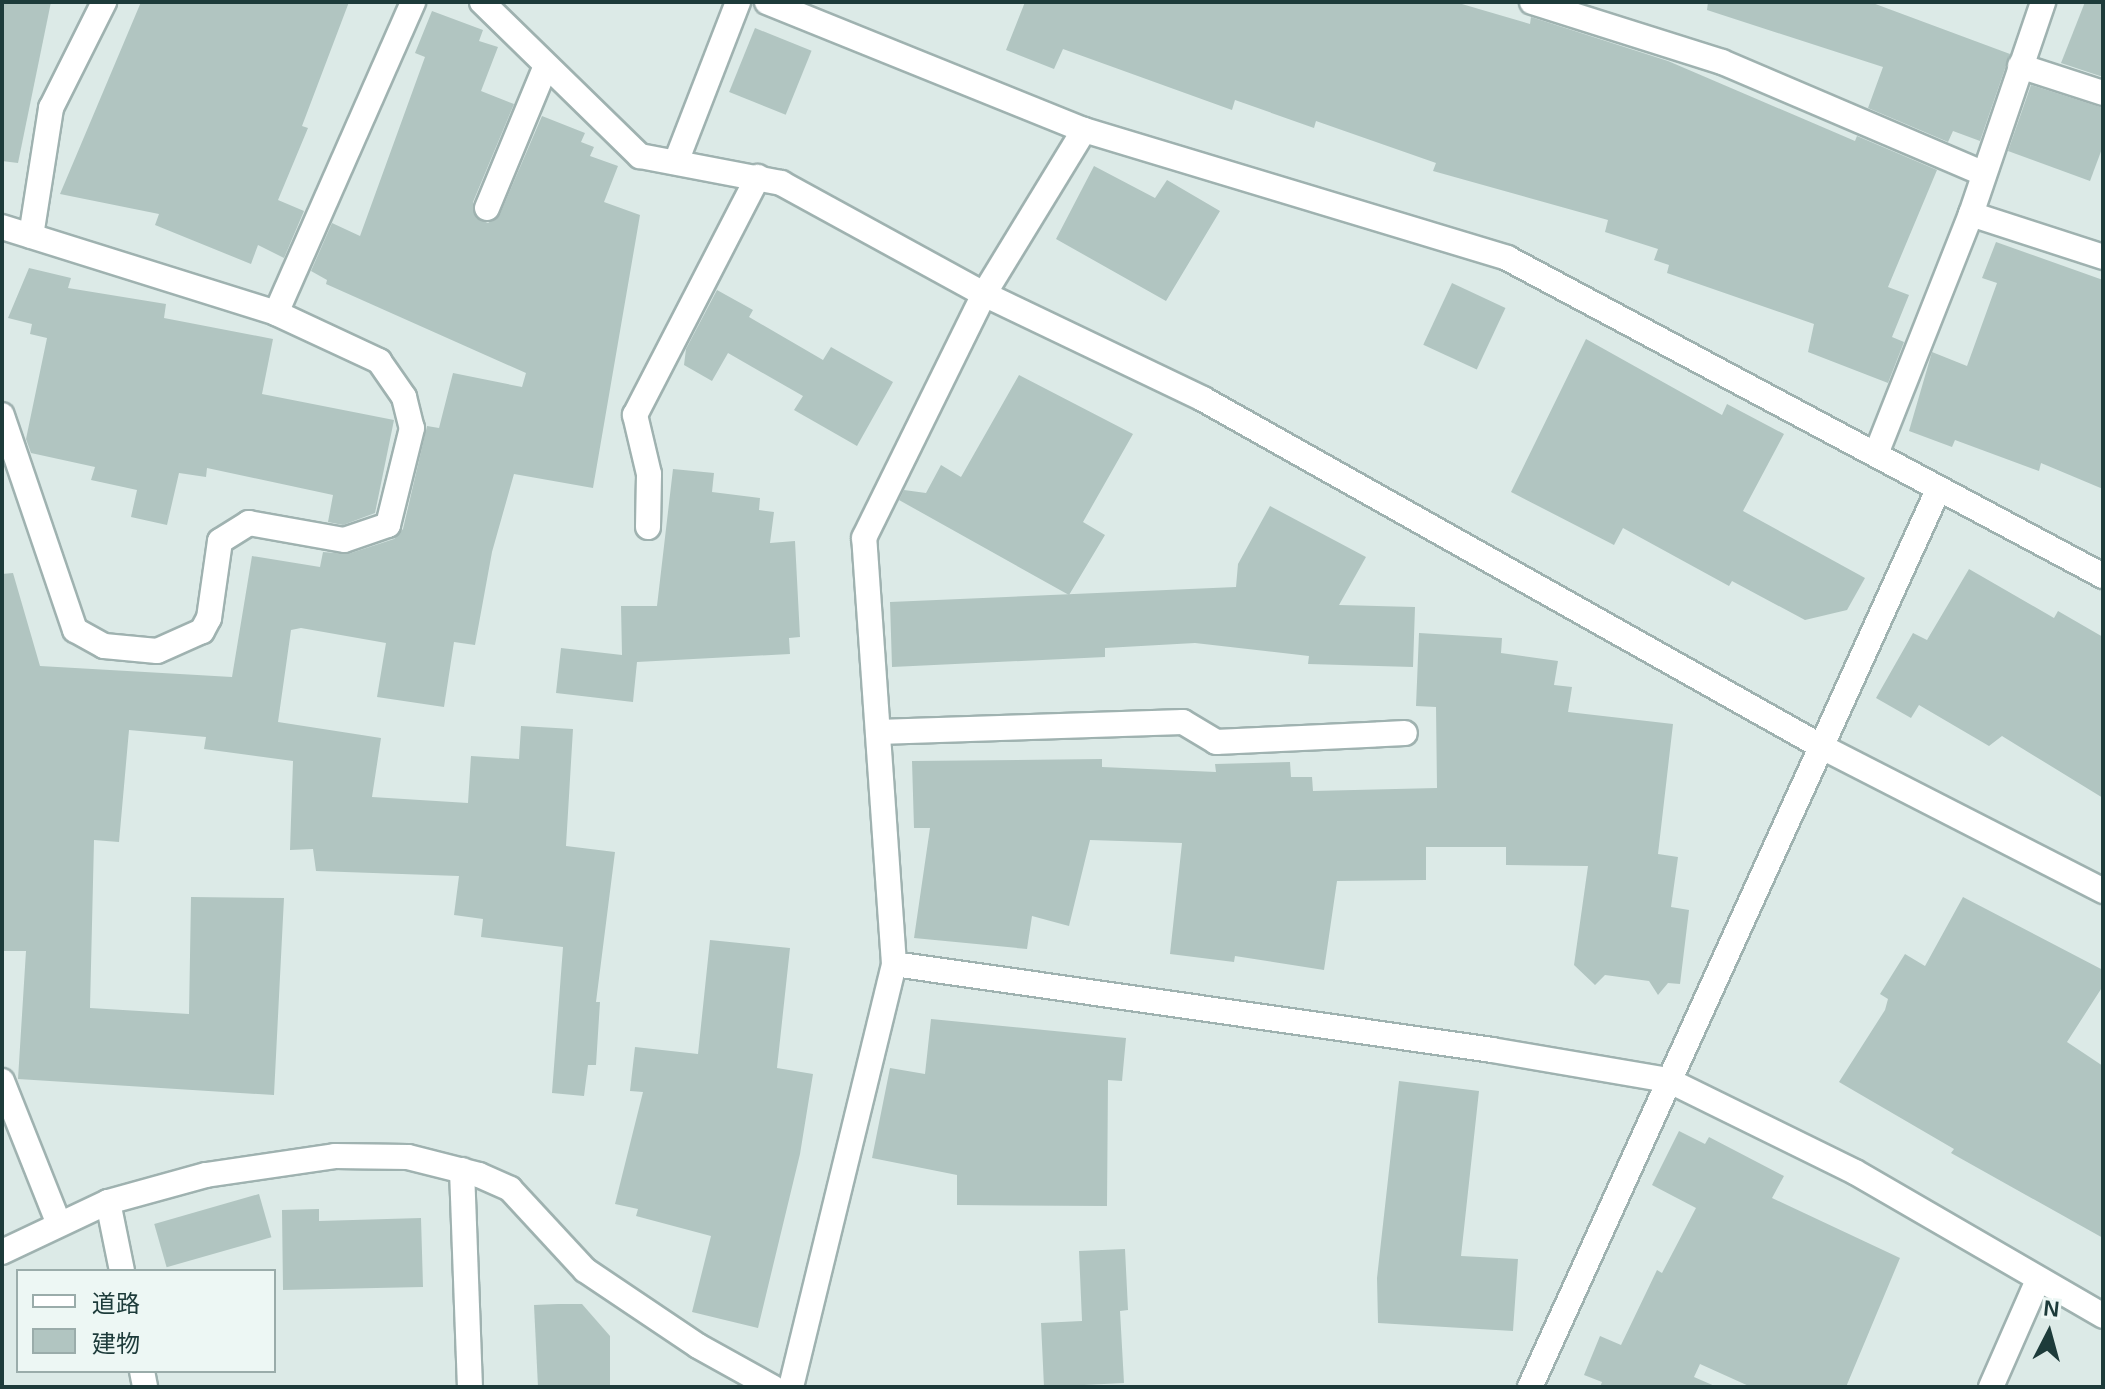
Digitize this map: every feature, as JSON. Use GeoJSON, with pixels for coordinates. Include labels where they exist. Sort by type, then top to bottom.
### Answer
{"type":"FeatureCollection","features":[{"type":"Feature","properties":{"kind":"street"},"geometry":{"type":"LineString","coordinates":[[31,236],[51,108],[104,2]]}},
{"type":"Feature","properties":{"kind":"street"},"geometry":{"type":"LineString","coordinates":[[276,313],[413,2]]}},
{"type":"Feature","properties":{"kind":"street"},"geometry":{"type":"LineString","coordinates":[[482,2],[545,68],[640,156],[653,162],[676,162],[781,183],[984,294],[1203,399],[1824,748],[2103,891]]}},
{"type":"Feature","properties":{"kind":"street"},"geometry":{"type":"LineString","coordinates":[[676,162],[738,2]]}},
{"type":"Feature","properties":{"kind":"street"},"geometry":{"type":"LineString","coordinates":[[767,2],[1084,130],[1507,258],[2103,576]]}},
{"type":"Feature","properties":{"kind":"street"},"geometry":{"type":"LineString","coordinates":[[1532,2],[1722,62],[1982,173]]}},
{"type":"Feature","properties":{"kind":"street"},"geometry":{"type":"LineString","coordinates":[[1876,454],[1971,214],[1982,173],[2043,2]]}},
{"type":"Feature","properties":{"kind":"street"},"geometry":{"type":"LineString","coordinates":[[2020,66],[2103,93]]}},
{"type":"Feature","properties":{"kind":"street"},"geometry":{"type":"LineString","coordinates":[[487,208],[545,68]]}},
{"type":"Feature","properties":{"kind":"street"},"geometry":{"type":"LineString","coordinates":[[791,1387],[894,964],[864,538],[984,294],[1084,130]]}},
{"type":"Feature","properties":{"kind":"street"},"geometry":{"type":"LineString","coordinates":[[648,527],[649,474],[635,415],[758,177]]}},
{"type":"Feature","properties":{"kind":"street"},"geometry":{"type":"LineString","coordinates":[[1971,214],[2103,257]]}},
{"type":"Feature","properties":{"kind":"street"},"geometry":{"type":"LineString","coordinates":[[2,227],[276,313],[379,361],[392,374],[412,428],[394,514],[388,525],[344,540],[249,523],[220,541],[209,618],[202,631],[165,650],[104,646],[75,630],[2,415]]}},
{"type":"Feature","properties":{"kind":"street"},"geometry":{"type":"LineString","coordinates":[[1530,1387],[1668,1080],[1824,748],[1938,490]]}},
{"type":"Feature","properties":{"kind":"street"},"geometry":{"type":"LineString","coordinates":[[878,732],[1183,722],[1216,742],[1405,733]]}},
{"type":"Feature","properties":{"kind":"street"},"geometry":{"type":"LineString","coordinates":[[894,964],[1476,1047],[1668,1080],[1855,1172],[2037,1282],[2103,1316]]}},
{"type":"Feature","properties":{"kind":"street"},"geometry":{"type":"LineString","coordinates":[[2,1081],[59,1224]]}},
{"type":"Feature","properties":{"kind":"street"},"geometry":{"type":"LineString","coordinates":[[2,1252],[108,1202],[206,1175],[335,1156],[408,1157],[462,1170],[510,1189],[585,1270],[635,1306],[772,1387]]}},
{"type":"Feature","properties":{"kind":"street"},"geometry":{"type":"LineString","coordinates":[[462,1170],[470,1387]]}},
{"type":"Feature","properties":{"kind":"street"},"geometry":{"type":"LineString","coordinates":[[108,1202],[122,1269]]}},
{"type":"Feature","properties":{"kind":"street"},"geometry":{"type":"LineString","coordinates":[[1991,1387],[2037,1282]]}},
{"type":"Feature","properties":{"kind":"building"},"geometry":{"type":"Polygon","coordinates":[[[2,2],[51,2],[18,163],[2,161],[2,2]]]}},
{"type":"Feature","properties":{"kind":"building"},"geometry":{"type":"Polygon","coordinates":[[[141,2],[349,2],[302,126],[308,128],[278,200],[304,211],[284,258],[258,245],[251,264],[155,225],[159,214],[60,194],[141,2]]]}},
{"type":"Feature","properties":{"kind":"building"},"geometry":{"type":"Polygon","coordinates":[[[1025,2],[1455,2],[1530,24],[1531,17],[1668,61],[1855,141],[1857,136],[1937,170],[1888,287],[1909,295],[1892,337],[1904,342],[1888,383],[1808,352],[1814,324],[1667,273],[1669,265],[1654,260],[1658,249],[1605,232],[1608,220],[1433,171],[1436,163],[1316,121],[1314,128],[1235,100],[1232,110],[1063,49],[1054,69],[1006,50],[1025,2]]]}},
{"type":"Feature","properties":{"kind":"building"},"geometry":{"type":"Polygon","coordinates":[[[1708,2],[1870,2],[2010,54],[1980,141],[1953,131],[1948,142],[1868,108],[1883,67],[1707,10],[1708,2]]]}},
{"type":"Feature","properties":{"kind":"building"},"geometry":{"type":"Polygon","coordinates":[[[2085,2],[2103,2],[2103,77],[2061,63],[2085,2]]]}},
{"type":"Feature","properties":{"kind":"building"},"geometry":{"type":"Polygon","coordinates":[[[432,11],[483,30],[479,41],[498,47],[481,91],[514,104],[473,202],[476,218],[488,223],[500,214],[542,116],[585,133],[581,142],[594,147],[590,156],[618,166],[604,202],[640,215],[593,488],[514,474],[492,552],[475,645],[454,642],[444,707],[377,697],[386,643],[301,628],[291,630],[278,722],[381,738],[372,797],[468,803],[471,756],[519,759],[521,726],[573,729],[566,846],[615,852],[596,1002],[600,1002],[596,1065],[588,1065],[584,1096],[552,1093],[563,947],[481,937],[483,919],[454,915],[459,876],[316,871],[313,849],[290,850],[293,761],[204,749],[206,737],[129,730],[119,842],[94,840],[90,1008],[189,1014],[191,897],[284,898],[274,1095],[18,1079],[26,951],[2,951],[2,574],[13,573],[40,666],[232,677],[252,556],[320,567],[323,552],[348,554],[394,539],[403,529],[427,426],[439,428],[453,373],[522,387],[526,373],[326,284],[327,280],[311,271],[332,223],[360,236],[425,57],[415,53],[432,11]]]}},
{"type":"Feature","properties":{"kind":"building"},"geometry":{"type":"Polygon","coordinates":[[[755,28],[812,51],[786,115],[729,92],[755,28]]]}},
{"type":"Feature","properties":{"kind":"building"},"geometry":{"type":"Polygon","coordinates":[[[2031,85],[2103,108],[2103,146],[2090,181],[2008,151],[2031,85]]]}},
{"type":"Feature","properties":{"kind":"building"},"geometry":{"type":"Polygon","coordinates":[[[1094,166],[1155,198],[1167,180],[1220,211],[1166,301],[1056,239],[1094,166]]]}},
{"type":"Feature","properties":{"kind":"building"},"geometry":{"type":"Polygon","coordinates":[[[1996,242],[2103,280],[2103,489],[2041,463],[2039,471],[1955,440],[1952,447],[1909,431],[1932,352],[1967,366],[1997,283],[1982,278],[1996,242]]]}},
{"type":"Feature","properties":{"kind":"building"},"geometry":{"type":"Polygon","coordinates":[[[29,268],[71,278],[68,288],[166,304],[164,318],[273,339],[262,394],[394,420],[375,513],[343,525],[328,522],[333,495],[207,468],[206,477],[179,473],[167,525],[131,517],[137,490],[91,480],[95,467],[31,453],[26,439],[47,338],[30,334],[32,324],[8,318],[29,268]]]}},
{"type":"Feature","properties":{"kind":"building"},"geometry":{"type":"Polygon","coordinates":[[[1452,283],[1505,308],[1477,370],[1423,345],[1452,283]]]}},
{"type":"Feature","properties":{"kind":"building"},"geometry":{"type":"Polygon","coordinates":[[[717,290],[753,310],[749,317],[823,360],[831,347],[893,382],[857,446],[794,410],[803,396],[728,353],[712,381],[684,365],[686,349],[717,290]]]}},
{"type":"Feature","properties":{"kind":"building"},"geometry":{"type":"Polygon","coordinates":[[[1586,339],[1722,415],[1727,404],[1784,434],[1743,511],[1865,578],[1847,610],[1805,620],[1732,581],[1729,586],[1623,528],[1614,545],[1511,492],[1586,339]]]}},
{"type":"Feature","properties":{"kind":"building"},"geometry":{"type":"Polygon","coordinates":[[[1019,375],[1133,434],[1083,522],[1105,535],[1069,595],[899,500],[904,490],[926,493],[941,465],[961,477],[1019,375]]]}},
{"type":"Feature","properties":{"kind":"building"},"geometry":{"type":"Polygon","coordinates":[[[673,469],[714,473],[712,492],[760,498],[759,510],[774,512],[770,543],[795,541],[800,637],[789,638],[790,654],[637,662],[633,702],[556,693],[561,648],[622,655],[621,606],[657,606],[673,469]]]}},
{"type":"Feature","properties":{"kind":"building"},"geometry":{"type":"Polygon","coordinates":[[[1270,506],[1366,557],[1339,605],[1415,607],[1413,667],[1308,664],[1309,656],[1195,643],[1105,648],[1105,657],[892,667],[890,602],[1236,587],[1238,564],[1270,506]]]}},
{"type":"Feature","properties":{"kind":"building"},"geometry":{"type":"Polygon","coordinates":[[[1969,569],[2054,618],[2058,611],[2103,637],[2103,798],[2002,736],[1989,746],[1919,705],[1911,718],[1876,698],[1913,633],[1927,640],[1969,569]]]}},
{"type":"Feature","properties":{"kind":"building"},"geometry":{"type":"Polygon","coordinates":[[[1419,633],[1502,638],[1501,653],[1558,661],[1554,685],[1572,687],[1568,712],[1673,724],[1658,854],[1678,857],[1671,907],[1689,910],[1680,984],[1668,983],[1658,995],[1649,981],[1605,975],[1595,985],[1574,965],[1588,866],[1506,865],[1506,847],[1426,847],[1426,880],[1337,881],[1324,970],[1235,956],[1234,962],[1170,954],[1182,843],[1090,840],[1069,926],[1032,916],[1027,949],[914,938],[930,828],[914,828],[912,761],[1102,759],[1102,767],[1216,772],[1215,764],[1290,762],[1291,777],[1312,777],[1313,791],[1437,788],[1436,707],[1416,706],[1419,633]]]}},
{"type":"Feature","properties":{"kind":"building"},"geometry":{"type":"Polygon","coordinates":[[[1963,897],[2103,970],[2103,986],[2067,1042],[2103,1066],[2103,1238],[1951,1153],[1954,1149],[1839,1082],[1885,1010],[1888,999],[1880,994],[1905,954],[1925,966],[1963,897]]]}},
{"type":"Feature","properties":{"kind":"building"},"geometry":{"type":"Polygon","coordinates":[[[710,940],[790,948],[777,1068],[813,1074],[800,1154],[758,1328],[692,1312],[711,1236],[636,1216],[638,1209],[615,1204],[643,1092],[630,1091],[635,1047],[698,1054],[710,940]]]}},
{"type":"Feature","properties":{"kind":"building"},"geometry":{"type":"Polygon","coordinates":[[[931,1019],[1126,1038],[1122,1081],[1108,1080],[1107,1206],[957,1205],[957,1175],[872,1158],[890,1068],[925,1074],[931,1019]]]}},
{"type":"Feature","properties":{"kind":"building"},"geometry":{"type":"Polygon","coordinates":[[[1399,1081],[1479,1091],[1461,1256],[1518,1259],[1513,1331],[1378,1323],[1377,1278],[1399,1081]]]}},
{"type":"Feature","properties":{"kind":"building"},"geometry":{"type":"Polygon","coordinates":[[[1679,1131],[1705,1144],[1709,1137],[1784,1176],[1772,1198],[1900,1258],[1846,1387],[1751,1387],[1700,1364],[1694,1377],[1717,1387],[1600,1387],[1602,1382],[1584,1375],[1600,1336],[1621,1345],[1657,1270],[1662,1273],[1696,1208],[1652,1185],[1679,1131]]]}},
{"type":"Feature","properties":{"kind":"building"},"geometry":{"type":"Polygon","coordinates":[[[259,1194],[271,1237],[167,1267],[154,1224],[259,1194]]]}},
{"type":"Feature","properties":{"kind":"building"},"geometry":{"type":"Polygon","coordinates":[[[319,1209],[319,1221],[421,1218],[423,1287],[283,1290],[282,1210],[319,1209]]]}},
{"type":"Feature","properties":{"kind":"building"},"geometry":{"type":"Polygon","coordinates":[[[1125,1249],[1128,1310],[1120,1311],[1124,1383],[1044,1387],[1041,1323],[1082,1321],[1079,1251],[1125,1249]]]}},
{"type":"Feature","properties":{"kind":"building"},"geometry":{"type":"Polygon","coordinates":[[[582,1304],[610,1336],[610,1387],[538,1387],[534,1305],[582,1304]]]}}]}
